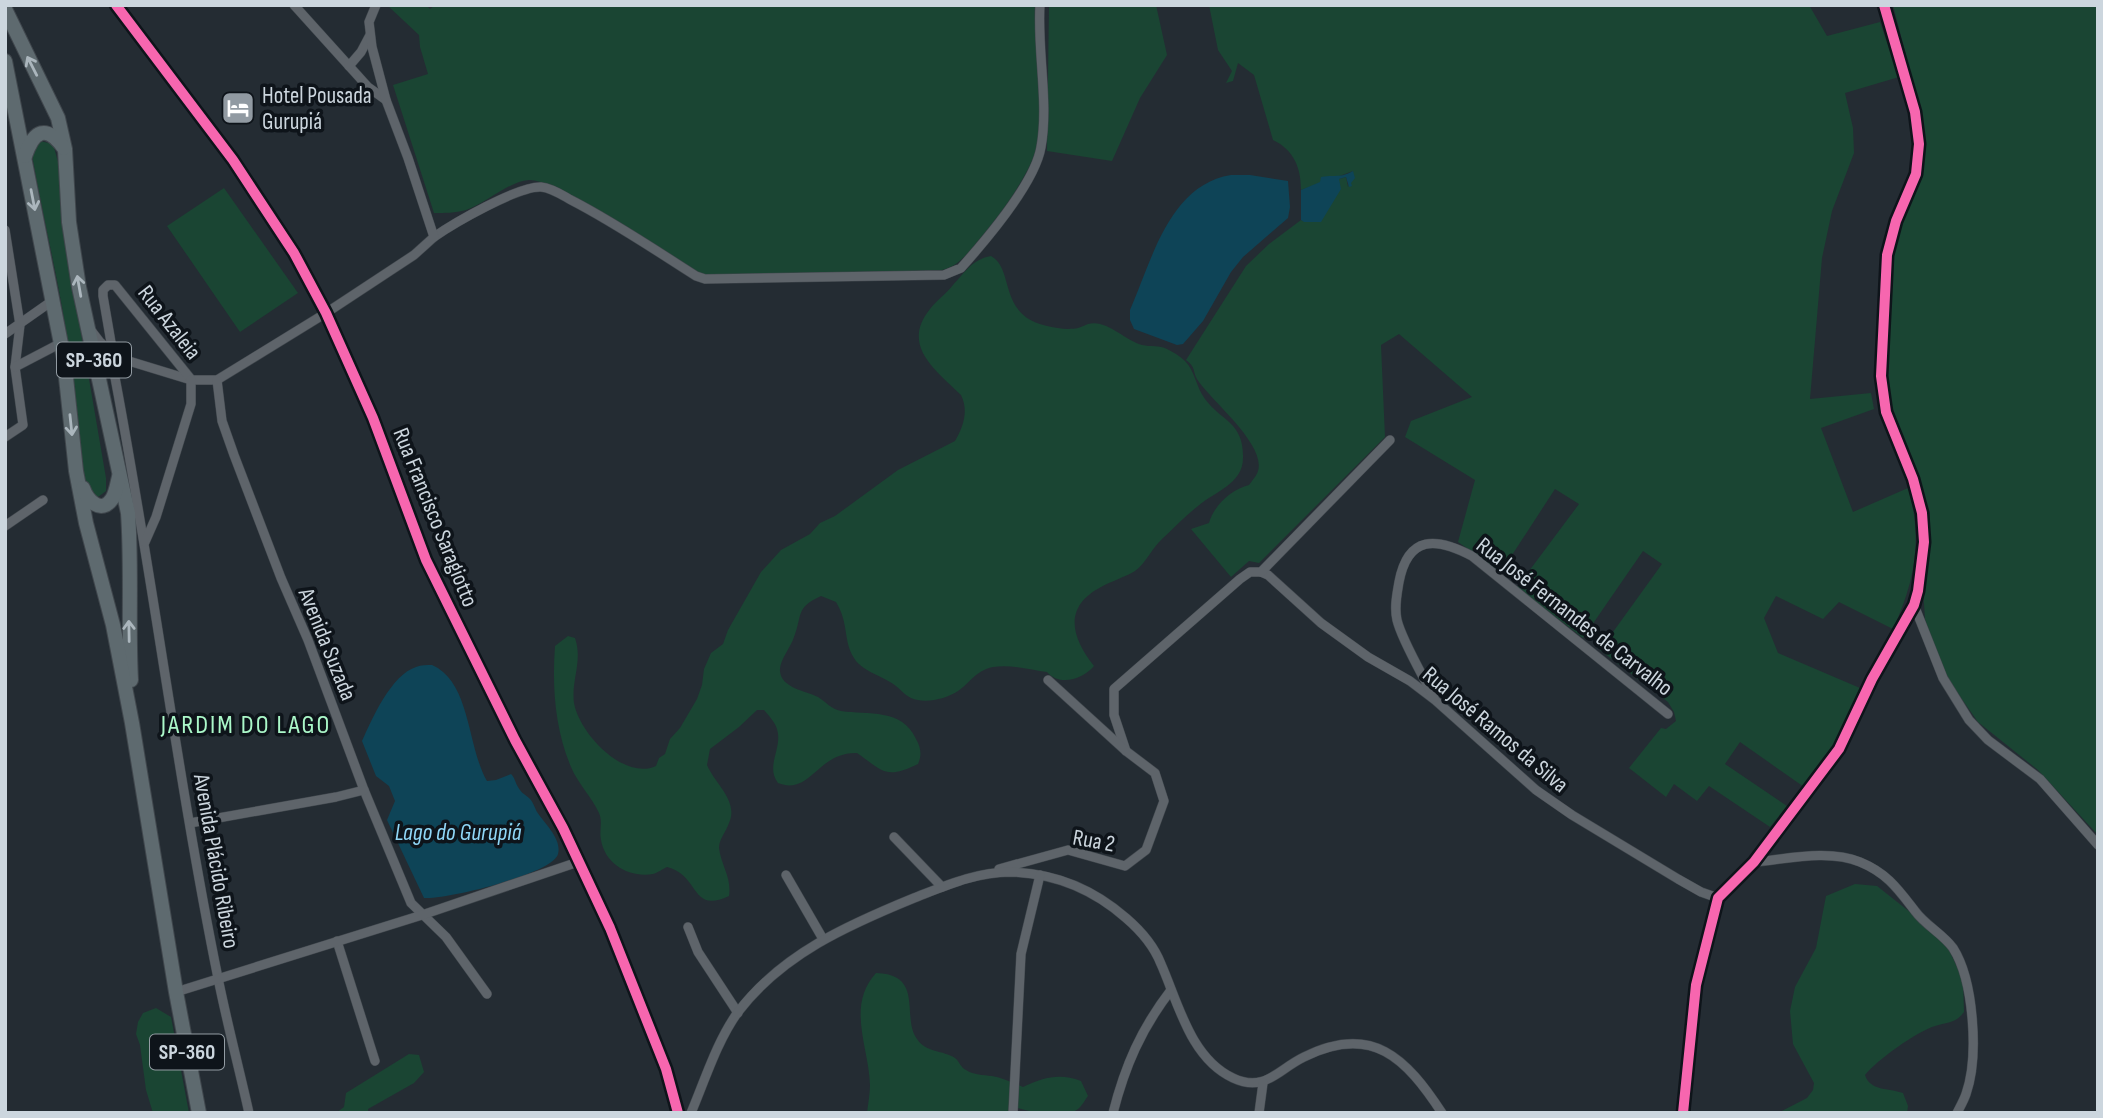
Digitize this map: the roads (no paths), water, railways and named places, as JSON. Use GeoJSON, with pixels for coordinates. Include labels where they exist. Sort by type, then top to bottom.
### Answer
{"type":"FeatureCollection","features":[{"type":"Feature","properties":{"kind":"main road","name":"SP-360"},"geometry":{"type":"LineString","coordinates":[[5,9],[58,118],[65,149],[69,222],[86,325],[128,513],[131,548],[128,634],[132,723]]}},
{"type":"Feature","properties":{"kind":"main road","name":"SP-360"},"geometry":{"type":"LineString","coordinates":[[5,61],[61,343],[76,471],[86,523],[113,625],[132,723],[176,992],[199,1113]]}},
{"type":"Feature","properties":{"kind":"main road"},"geometry":{"type":"LineString","coordinates":[[24,156],[29,143],[41,133],[49,132],[55,135],[65,149]]}},
{"type":"Feature","properties":{"kind":"main road"},"geometry":{"type":"LineString","coordinates":[[76,471],[87,499],[98,506],[111,500],[120,472]]}},
{"type":"Feature","properties":{"kind":"street","name":"Rua Francisco Saragiotto"},"geometry":{"type":"LineString","coordinates":[[116,5],[233,160],[294,253],[326,313],[373,418],[426,560],[514,740],[563,828],[610,928],[666,1069],[678,1113]]}},
{"type":"Feature","properties":{"kind":"street"},"geometry":{"type":"LineString","coordinates":[[294,5],[368,87],[387,100]]}},
{"type":"Feature","properties":{"kind":"street"},"geometry":{"type":"LineString","coordinates":[[376,5],[369,22],[370,35],[387,100],[434,237]]}},
{"type":"Feature","properties":{"kind":"street"},"geometry":{"type":"LineString","coordinates":[[86,325],[116,356],[191,380],[217,380],[326,313],[468,216],[528,189],[539,187],[596,213],[705,279],[954,273],[995,228],[1039,158],[1043,124],[1040,5]]}},
{"type":"Feature","properties":{"kind":"street"},"geometry":{"type":"LineString","coordinates":[[1683,1113],[1696,985],[1718,898],[1754,862],[1839,749],[1872,679],[1914,605],[1924,542],[1922,513],[1913,480],[1886,412],[1881,376],[1887,255],[1896,222],[1916,174],[1919,144],[1915,112],[1884,5]]}},
{"type":"Feature","properties":{"kind":"street"},"geometry":{"type":"LineString","coordinates":[[349,66],[370,35]]}},
{"type":"Feature","properties":{"kind":"street"},"geometry":{"type":"LineString","coordinates":[[5,230],[20,325],[15,367],[23,425],[5,437]]}},
{"type":"Feature","properties":{"kind":"street","name":"Rua Azaleia"},"geometry":{"type":"LineString","coordinates":[[116,356],[103,296],[103,290],[108,285],[116,285],[191,380]]}},
{"type":"Feature","properties":{"kind":"street"},"geometry":{"type":"LineString","coordinates":[[5,334],[52,301]]}},
{"type":"Feature","properties":{"kind":"street"},"geometry":{"type":"LineString","coordinates":[[15,367],[61,343]]}},
{"type":"Feature","properties":{"kind":"street"},"geometry":{"type":"LineString","coordinates":[[103,400],[116,356]]}},
{"type":"Feature","properties":{"kind":"street","name":"Avenida Plácido Ribeiro"},"geometry":{"type":"LineString","coordinates":[[113,367],[218,978],[249,1113]]}},
{"type":"Feature","properties":{"kind":"street"},"geometry":{"type":"LineString","coordinates":[[144,544],[156,517],[191,404],[191,380]]}},
{"type":"Feature","properties":{"kind":"street","name":"Avenida Suzada"},"geometry":{"type":"LineString","coordinates":[[217,380],[222,421],[234,455],[281,578],[313,652],[364,790],[411,903],[446,937],[487,994]]}},
{"type":"Feature","properties":{"kind":"street"},"geometry":{"type":"LineString","coordinates":[[1126,751],[1114,715],[1114,689],[1240,579],[1250,572],[1261,572],[1390,440]]}},
{"type":"Feature","properties":{"kind":"street"},"geometry":{"type":"LineString","coordinates":[[5,526],[43,500]]}},
{"type":"Feature","properties":{"kind":"street","name":"Rua José Fernandes de Carvalho"},"geometry":{"type":"LineString","coordinates":[[1435,700],[1400,629],[1395,604],[1402,565],[1409,555],[1418,548],[1441,543],[1472,556],[1668,714]]}},
{"type":"Feature","properties":{"kind":"street","name":"Rua José Ramos da Silva"},"geometry":{"type":"LineString","coordinates":[[1261,572],[1268,575],[1321,623],[1435,700],[1536,790],[1678,880],[1718,898]]}},
{"type":"Feature","properties":{"kind":"street"},"geometry":{"type":"LineString","coordinates":[[1914,605],[1943,678],[1969,720],[1988,740],[2040,779],[2098,845]]}},
{"type":"Feature","properties":{"kind":"street","name":"Rua 2"},"geometry":{"type":"LineString","coordinates":[[976,875],[1068,850],[1125,866],[1146,850],[1164,801],[1155,774],[1048,680]]}},
{"type":"Feature","properties":{"kind":"street"},"geometry":{"type":"LineString","coordinates":[[190,823],[364,790]]}},
{"type":"Feature","properties":{"kind":"street"},"geometry":{"type":"LineString","coordinates":[[894,837],[942,887]]}},
{"type":"Feature","properties":{"kind":"street"},"geometry":{"type":"LineString","coordinates":[[1754,862],[1841,857],[1860,862],[1883,874],[1901,890],[1916,912],[1952,947],[1969,986],[1972,1039],[1970,1076],[1966,1094],[1956,1113]]}},
{"type":"Feature","properties":{"kind":"street"},"geometry":{"type":"LineString","coordinates":[[176,992],[422,915],[578,862]]}},
{"type":"Feature","properties":{"kind":"street"},"geometry":{"type":"LineString","coordinates":[[691,1113],[713,1060],[738,1013],[771,975],[823,939],[942,887],[976,875],[1010,872],[1040,875],[1073,883],[1100,897],[1127,919],[1161,961],[1185,1025],[1216,1066],[1231,1077],[1248,1083],[1262,1083],[1304,1057],[1331,1047],[1354,1043],[1375,1046],[1410,1069],[1442,1113]]}},
{"type":"Feature","properties":{"kind":"street"},"geometry":{"type":"LineString","coordinates":[[786,875],[823,939]]}},
{"type":"Feature","properties":{"kind":"street"},"geometry":{"type":"LineString","coordinates":[[1013,1113],[1021,954],[1040,875]]}},
{"type":"Feature","properties":{"kind":"street"},"geometry":{"type":"LineString","coordinates":[[688,927],[698,952],[738,1013]]}},
{"type":"Feature","properties":{"kind":"street"},"geometry":{"type":"LineString","coordinates":[[337,941],[375,1061]]}},
{"type":"Feature","properties":{"kind":"street"},"geometry":{"type":"LineString","coordinates":[[1113,1113],[1130,1058],[1150,1017],[1171,990]]}},
{"type":"Feature","properties":{"kind":"street"},"geometry":{"type":"LineString","coordinates":[[1259,1113],[1262,1083]]}},
{"type":"Feature","properties":{"kind":"water"},"geometry":{"type":"Polygon","coordinates":[[[1353,171],[1355,178],[1352,186],[1349,187],[1346,177],[1339,179],[1341,189],[1321,222],[1301,220],[1301,190],[1320,182],[1321,177],[1340,176],[1353,171]]]}},
{"type":"Feature","properties":{"kind":"water"},"geometry":{"type":"Polygon","coordinates":[[[1231,175],[1288,181],[1288,218],[1243,257],[1231,272],[1203,321],[1183,344],[1177,345],[1134,329],[1130,310],[1166,228],[1192,193],[1210,182],[1231,175]]]}},
{"type":"Feature","properties":{"kind":"water","name":"Lago do Gurupiá"},"geometry":{"type":"Polygon","coordinates":[[[432,665],[445,673],[461,700],[480,767],[487,781],[511,774],[519,789],[531,800],[552,832],[559,848],[552,862],[538,870],[474,890],[424,898],[387,820],[395,801],[389,786],[376,776],[362,741],[383,699],[398,679],[416,667],[432,665]]]}},
{"type":"Feature","properties":{"kind":"place","name":"Hotel Pousada Gurupiá"},"geometry":{"type":"Point","coordinates":[238,108]}},
{"type":"Feature","properties":{"kind":"district","name":"JARDIM DO LAGO"},"geometry":{"type":"Point","coordinates":[246,724]}}]}
